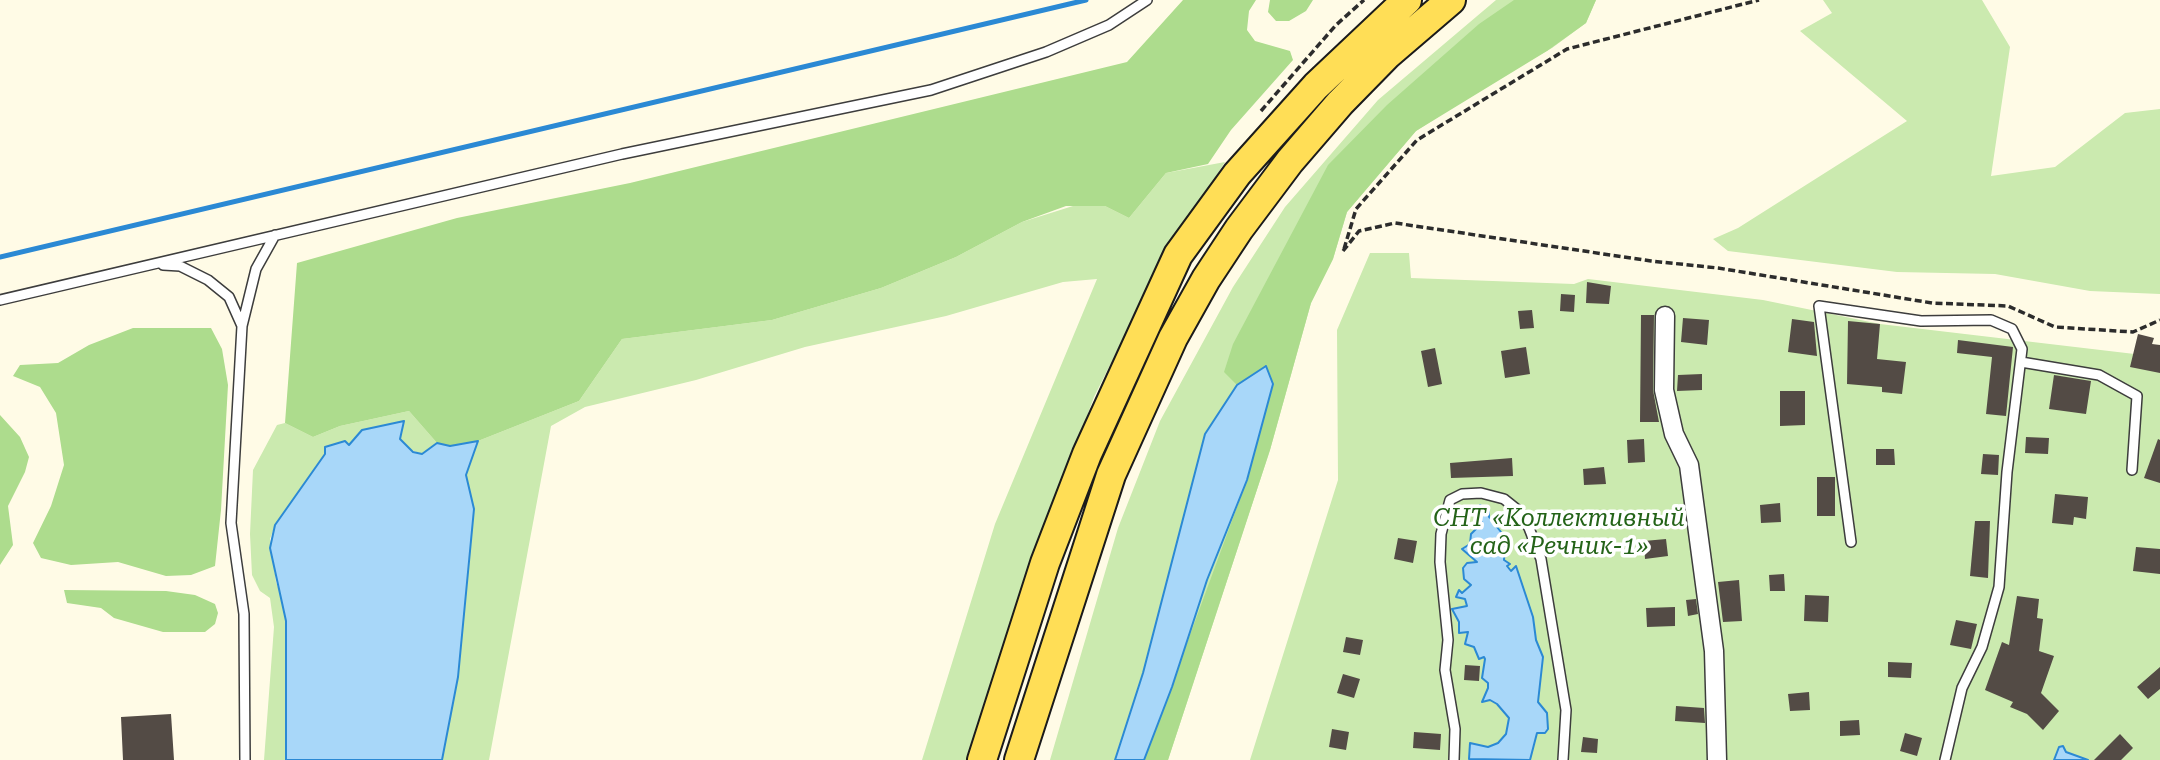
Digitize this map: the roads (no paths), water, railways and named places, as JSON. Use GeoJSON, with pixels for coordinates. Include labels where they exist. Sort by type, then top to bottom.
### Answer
{"type":"FeatureCollection","features":[{"type":"Feature","properties":{"kind":"main road"},"geometry":{"type":"LineString","coordinates":[[982,760],[1045,563],[1087,454],[1178,255],[1237,174],[1316,86],[1407,0]]}},
{"type":"Feature","properties":{"kind":"main road"},"geometry":{"type":"LineString","coordinates":[[1019,760],[1111,475],[1151,383],[1206,279],[1290,160],[1340,103],[1388,54],[1451,0]]}},
{"type":"Feature","properties":{"kind":"street"},"geometry":{"type":"LineString","coordinates":[[1665,316],[1664,390],[1674,434],[1689,465],[1714,651],[1717,760]]}},
{"type":"Feature","properties":{"kind":"lane"},"geometry":{"type":"LineString","coordinates":[[0,300],[622,154],[931,90],[1046,52],[1109,25],[1147,0]]}},
{"type":"Feature","properties":{"kind":"lane"},"geometry":{"type":"LineString","coordinates":[[245,760],[244,614],[231,523],[242,326],[256,269],[275,235]]}},
{"type":"Feature","properties":{"kind":"lane"},"geometry":{"type":"LineString","coordinates":[[153,264],[180,266],[208,280],[229,297],[242,326]]}},
{"type":"Feature","properties":{"kind":"lane"},"geometry":{"type":"LineString","coordinates":[[1851,542],[1819,306],[1921,321],[1998,322],[2017,335],[2022,349],[2007,472],[1997,598],[1982,647],[1962,688],[1945,760]]}},
{"type":"Feature","properties":{"kind":"lane"},"geometry":{"type":"LineString","coordinates":[[2021,362],[2099,375],[2137,396],[2132,470]]}},
{"type":"Feature","properties":{"kind":"lane"},"geometry":{"type":"LineString","coordinates":[[1454,760],[1455,729],[1445,670],[1448,640],[1440,562],[1441,534],[1450,500],[1462,494],[1481,493],[1504,499],[1519,511],[1541,559],[1566,710],[1563,760]]}},
{"type":"Feature","properties":{"kind":"water"},"geometry":{"type":"Polygon","coordinates":[[[1266,366],[1273,384],[1247,480],[1207,580],[1172,687],[1144,760],[1115,760],[1143,673],[1205,434],[1237,385],[1266,366]]]}},
{"type":"Feature","properties":{"kind":"water"},"geometry":{"type":"Polygon","coordinates":[[[404,421],[400,439],[413,452],[422,454],[437,443],[450,446],[478,441],[466,475],[474,509],[458,677],[442,760],[286,760],[286,621],[270,548],[275,525],[325,454],[325,447],[345,441],[349,445],[362,430],[404,421]]]}},
{"type":"Feature","properties":{"kind":"water"},"geometry":{"type":"Polygon","coordinates":[[[1480,505],[1489,510],[1489,517],[1501,532],[1505,547],[1504,560],[1510,564],[1507,566],[1511,571],[1516,566],[1543,657],[1538,702],[1547,713],[1548,729],[1545,733],[1537,733],[1530,760],[1469,759],[1470,743],[1488,747],[1498,743],[1506,734],[1509,718],[1497,704],[1490,700],[1482,702],[1488,688],[1488,683],[1482,678],[1485,659],[1479,659],[1474,647],[1465,644],[1468,632],[1459,633],[1459,622],[1452,609],[1467,606],[1465,599],[1456,597],[1459,590],[1462,593],[1471,585],[1464,579],[1463,568],[1467,563],[1477,562],[1462,549],[1470,544],[1471,534],[1482,523],[1477,512],[1480,505]]]}},
{"type":"Feature","properties":{"kind":"water"},"geometry":{"type":"Polygon","coordinates":[[[2063,746],[2066,752],[2088,760],[2054,760],[2059,747],[2063,746]]]}},
{"type":"Feature","properties":{"kind":"waterway"},"geometry":{"type":"LineString","coordinates":[[0,257],[1086,0]]}},
{"type":"Feature","properties":{"kind":"park label","name":"СНТ «Коллективный сад «Речник-1»"},"geometry":{"type":"Point","coordinates":[1559,533]}}]}
